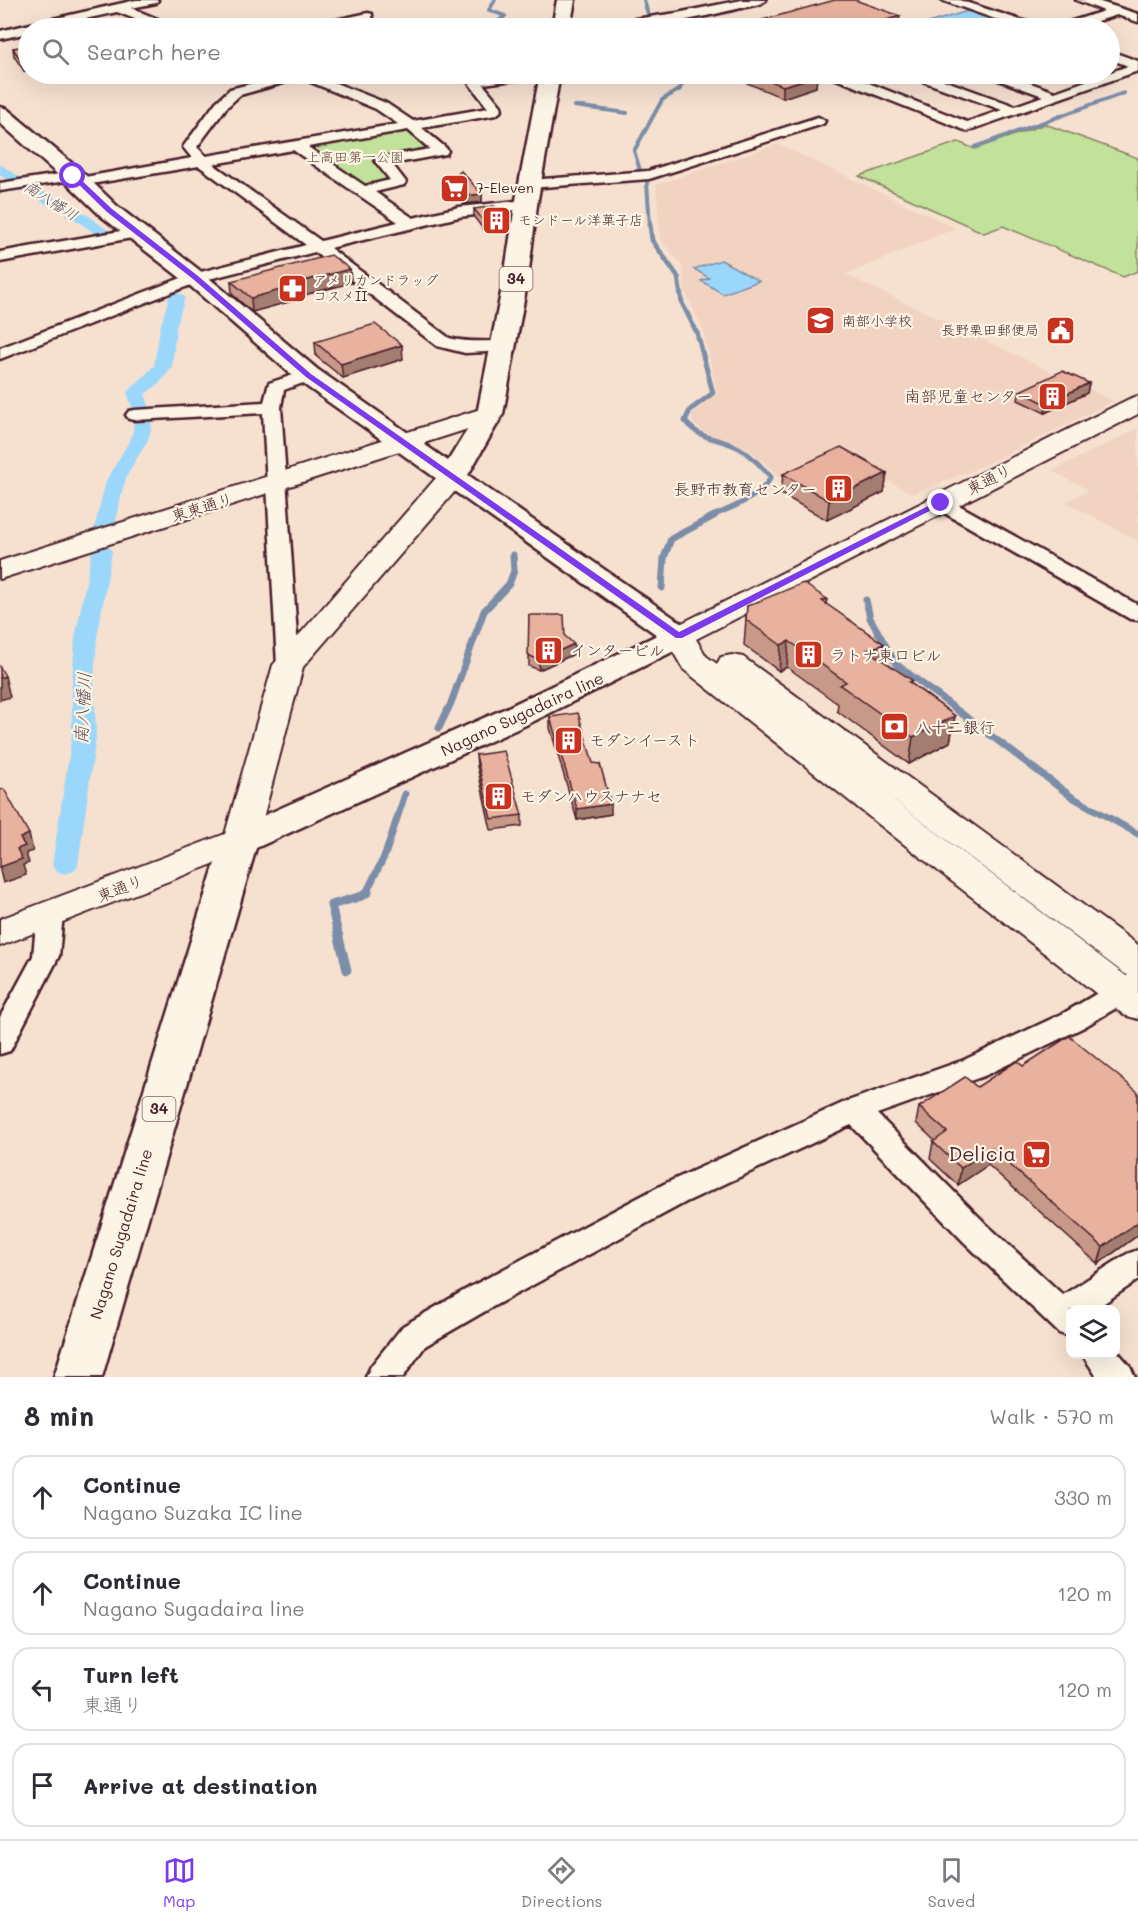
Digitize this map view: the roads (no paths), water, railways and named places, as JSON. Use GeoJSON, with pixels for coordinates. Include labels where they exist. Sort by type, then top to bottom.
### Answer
{"type":"FeatureCollection","features":[{"type":"Feature","properties":{"kind":"main road"},"geometry":{"type":"LineString","coordinates":[[563,18],[566,0]]}},
{"type":"Feature","properties":{"kind":"main road","name":"34"},"geometry":{"type":"LineString","coordinates":[[453,476],[490,414],[516,278],[528,194],[548,84]]}},
{"type":"Feature","properties":{"kind":"main road"},"geometry":{"type":"LineString","coordinates":[[0,113],[109,211],[195,278],[308,375],[679,636]]}},
{"type":"Feature","properties":{"kind":"main road","name":"Nagano Sugadaira line"},"geometry":{"type":"LineString","coordinates":[[78,1377],[240,841],[475,737],[585,685],[679,636]]}},
{"type":"Feature","properties":{"kind":"street"},"geometry":{"type":"LineString","coordinates":[[76,18],[152,0]]}},
{"type":"Feature","properties":{"kind":"street"},"geometry":{"type":"LineString","coordinates":[[670,18],[760,0]]}},
{"type":"Feature","properties":{"kind":"street"},"geometry":{"type":"LineString","coordinates":[[946,0],[1001,18]]}},
{"type":"Feature","properties":{"kind":"street"},"geometry":{"type":"LineString","coordinates":[[1082,0],[1138,18]]}},
{"type":"Feature","properties":{"kind":"street"},"geometry":{"type":"LineString","coordinates":[[119,8],[144,18]]}},
{"type":"Feature","properties":{"kind":"street"},"geometry":{"type":"LineString","coordinates":[[1095,18],[1117,11]]}},
{"type":"Feature","properties":{"kind":"street"},"geometry":{"type":"LineString","coordinates":[[364,18],[369,17]]}},
{"type":"Feature","properties":{"kind":"street"},"geometry":{"type":"LineString","coordinates":[[0,35],[18,31]]}},
{"type":"Feature","properties":{"kind":"street"},"geometry":{"type":"LineString","coordinates":[[1120,59],[1138,66]]}},
{"type":"Feature","properties":{"kind":"street"},"geometry":{"type":"LineString","coordinates":[[1120,73],[1138,66]]}},
{"type":"Feature","properties":{"kind":"street"},"geometry":{"type":"LineString","coordinates":[[256,84],[235,92],[221,105],[190,147],[202,161],[315,247],[345,266],[443,342],[465,348],[502,347]]}},
{"type":"Feature","properties":{"kind":"street"},"geometry":{"type":"LineString","coordinates":[[327,84],[381,105],[441,151],[382,161],[399,182],[363,191]]}},
{"type":"Feature","properties":{"kind":"street"},"geometry":{"type":"LineString","coordinates":[[0,187],[202,161],[495,110],[476,84]]}},
{"type":"Feature","properties":{"kind":"street"},"geometry":{"type":"LineString","coordinates":[[861,84],[967,127],[1090,84]]}},
{"type":"Feature","properties":{"kind":"street"},"geometry":{"type":"LineString","coordinates":[[943,84],[1014,110]]}},
{"type":"Feature","properties":{"kind":"street"},"geometry":{"type":"LineString","coordinates":[[1022,84],[1055,96]]}},
{"type":"Feature","properties":{"kind":"street"},"geometry":{"type":"LineString","coordinates":[[0,354],[195,278],[528,194],[649,175],[818,121]]}},
{"type":"Feature","properties":{"kind":"street"},"geometry":{"type":"LineString","coordinates":[[297,146],[410,223]]}},
{"type":"Feature","properties":{"kind":"street"},"geometry":{"type":"LineString","coordinates":[[0,257],[138,233]]}},
{"type":"Feature","properties":{"kind":"street"},"geometry":{"type":"LineString","coordinates":[[240,841],[288,665],[272,407],[275,387],[308,375]]}},
{"type":"Feature","properties":{"kind":"street","name":"東通り"},"geometry":{"type":"LineString","coordinates":[[679,636],[1138,404]]}},
{"type":"Feature","properties":{"kind":"street"},"geometry":{"type":"LineString","coordinates":[[141,414],[272,407]]}},
{"type":"Feature","properties":{"kind":"street","name":"東東通り"},"geometry":{"type":"LineString","coordinates":[[0,570],[490,414]]}},
{"type":"Feature","properties":{"kind":"street"},"geometry":{"type":"LineString","coordinates":[[288,665],[453,476]]}},
{"type":"Feature","properties":{"kind":"street"},"geometry":{"type":"LineString","coordinates":[[941,503],[1138,614]]}},
{"type":"Feature","properties":{"kind":"street"},"geometry":{"type":"LineString","coordinates":[[383,1377],[414,1336],[483,1296],[675,1193],[855,1110],[974,1068],[1074,1020],[1134,986],[916,837],[694,662],[679,636]]}},
{"type":"Feature","properties":{"kind":"street","name":"東通り"},"geometry":{"type":"LineString","coordinates":[[0,933],[240,841]]}},
{"type":"Feature","properties":{"kind":"street"},"geometry":{"type":"LineString","coordinates":[[0,1043],[46,956],[51,914]]}},
{"type":"Feature","properties":{"kind":"street"},"geometry":{"type":"LineString","coordinates":[[855,1110],[975,1233],[1066,1318]]}},
{"type":"Feature","properties":{"kind":"street"},"geometry":{"type":"LineString","coordinates":[[1083,1305],[1138,1263]]}},
{"type":"Feature","properties":{"kind":"street"},"geometry":{"type":"LineString","coordinates":[[1102,1359],[1118,1377]]}},
{"type":"Feature","properties":{"kind":"water"},"geometry":{"type":"Polygon","coordinates":[[[971,10],[994,18],[944,18],[971,10]]]}},
{"type":"Feature","properties":{"kind":"water"},"geometry":{"type":"Polygon","coordinates":[[[721,260],[759,281],[723,294],[701,281],[709,278],[694,269],[721,260]]]}},
{"type":"Feature","properties":{"kind":"waterway"},"geometry":{"type":"LineString","coordinates":[[495,0],[489,10],[505,16],[502,18]]}},
{"type":"Feature","properties":{"kind":"waterway"},"geometry":{"type":"LineString","coordinates":[[644,0],[649,18]]}},
{"type":"Feature","properties":{"kind":"waterway"},"geometry":{"type":"LineString","coordinates":[[640,170],[634,151],[662,100],[680,89],[682,84]]}},
{"type":"Feature","properties":{"kind":"waterway"},"geometry":{"type":"LineString","coordinates":[[975,147],[1124,93]]}},
{"type":"Feature","properties":{"kind":"waterway"},"geometry":{"type":"LineString","coordinates":[[574,106],[627,113]]}},
{"type":"Feature","properties":{"kind":"waterway","name":"南八幡川"},"geometry":{"type":"LineString","coordinates":[[0,168],[27,188],[84,219],[103,233]]}},
{"type":"Feature","properties":{"kind":"waterway"},"geometry":{"type":"LineString","coordinates":[[647,183],[650,226]]}},
{"type":"Feature","properties":{"kind":"waterway"},"geometry":{"type":"LineString","coordinates":[[650,225],[652,240],[678,277],[682,303],[697,333],[713,393],[690,410],[685,421],[697,432],[744,451],[771,477],[753,496],[711,517]]}},
{"type":"Feature","properties":{"kind":"waterway","name":"南八幡川"},"geometry":{"type":"LineString","coordinates":[[104,529],[116,481],[141,436],[144,415],[136,393],[153,380],[163,367],[168,328],[177,297]]}},
{"type":"Feature","properties":{"kind":"waterway"},"geometry":{"type":"LineString","coordinates":[[662,588],[664,558],[671,539],[714,516]]}},
{"type":"Feature","properties":{"kind":"waterway","name":"南八幡川"},"geometry":{"type":"LineString","coordinates":[[65,865],[84,736],[83,681],[86,638],[102,551]]}},
{"type":"Feature","properties":{"kind":"waterway"},"geometry":{"type":"LineString","coordinates":[[439,728],[451,703],[484,611],[509,584],[514,571],[513,555]]}},
{"type":"Feature","properties":{"kind":"waterway"},"geometry":{"type":"LineString","coordinates":[[866,600],[870,618],[896,664],[1072,797],[1138,834]]}},
{"type":"Feature","properties":{"kind":"waterway"},"geometry":{"type":"LineString","coordinates":[[366,893],[385,855],[405,794]]}},
{"type":"Feature","properties":{"kind":"waterway"},"geometry":{"type":"LineString","coordinates":[[347,970],[331,905],[368,892]]}},
{"type":"Feature","properties":{"kind":"place","name":"7-Eleven"},"geometry":{"type":"Point","coordinates":[455,188]}},
{"type":"Feature","properties":{"kind":"place","name":"モンドール洋菓子店"},"geometry":{"type":"Point","coordinates":[497,220]}},
{"type":"Feature","properties":{"kind":"place","name":"アメリカンドラッグ コスメII"},"geometry":{"type":"Point","coordinates":[292,288]}},
{"type":"Feature","properties":{"kind":"place","name":"南部小学校"},"geometry":{"type":"Point","coordinates":[821,321]}},
{"type":"Feature","properties":{"kind":"place","name":"長野栗田郵便局"},"geometry":{"type":"Point","coordinates":[1060,330]}},
{"type":"Feature","properties":{"kind":"place","name":"南部児童センター"},"geometry":{"type":"Point","coordinates":[1053,396]}},
{"type":"Feature","properties":{"kind":"place","name":"長野市教育センター"},"geometry":{"type":"Point","coordinates":[838,489]}},
{"type":"Feature","properties":{"kind":"place","name":"インタービル"},"geometry":{"type":"Point","coordinates":[549,650]}},
{"type":"Feature","properties":{"kind":"place","name":"ラトナ東口ビル"},"geometry":{"type":"Point","coordinates":[809,655]}},
{"type":"Feature","properties":{"kind":"place","name":"八十二銀行"},"geometry":{"type":"Point","coordinates":[894,727]}},
{"type":"Feature","properties":{"kind":"place","name":"モダンイースト"},"geometry":{"type":"Point","coordinates":[568,740]}},
{"type":"Feature","properties":{"kind":"place","name":"モダンハウスナナセ"},"geometry":{"type":"Point","coordinates":[499,796]}},
{"type":"Feature","properties":{"kind":"place","name":"Delicia"},"geometry":{"type":"Point","coordinates":[1037,1154]}},
{"type":"Feature","properties":{"kind":"park label","name":"上高田第一公園"},"geometry":{"type":"Point","coordinates":[355,157]}}]}
